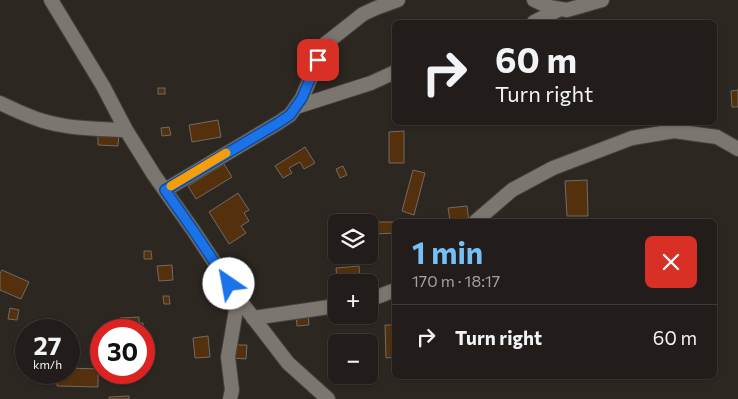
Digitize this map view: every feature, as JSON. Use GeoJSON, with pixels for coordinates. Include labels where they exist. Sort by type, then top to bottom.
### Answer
{"type":"FeatureCollection","features":[{"type":"Feature","properties":{"kind":"street"},"geometry":{"type":"LineString","coordinates":[[51,0],[154,175],[238,298],[288,363],[328,399]]}},
{"type":"Feature","properties":{"kind":"street"},"geometry":{"type":"LineString","coordinates":[[165,190],[290,115],[302,98],[325,44],[363,14],[398,0]]}},
{"type":"Feature","properties":{"kind":"street"},"geometry":{"type":"LineString","coordinates":[[534,0],[549,7],[567,10],[602,0]]}},
{"type":"Feature","properties":{"kind":"street"},"geometry":{"type":"LineString","coordinates":[[538,20],[560,9]]}},
{"type":"Feature","properties":{"kind":"street"},"geometry":{"type":"LineString","coordinates":[[296,106],[371,83],[392,73]]}},
{"type":"Feature","properties":{"kind":"street"},"geometry":{"type":"LineString","coordinates":[[0,103],[27,116],[47,122],[79,128],[126,130]]}},
{"type":"Feature","properties":{"kind":"street"},"geometry":{"type":"LineString","coordinates":[[478,219],[512,190],[553,168],[632,138],[674,131],[717,137],[738,149]]}},
{"type":"Feature","properties":{"kind":"street"},"geometry":{"type":"LineString","coordinates":[[378,297],[392,291]]}},
{"type":"Feature","properties":{"kind":"street"},"geometry":{"type":"LineString","coordinates":[[230,399],[232,390],[228,357],[238,298]]}},
{"type":"Feature","properties":{"kind":"street"},"geometry":{"type":"LineString","coordinates":[[254,318],[328,307]]}},
{"type":"Feature","properties":{"kind":"building"},"geometry":{"type":"Polygon","coordinates":[[[158,88],[165,88],[165,94],[158,94],[158,88]]]}},
{"type":"Feature","properties":{"kind":"building"},"geometry":{"type":"Polygon","coordinates":[[[738,90],[738,107],[732,107],[731,91],[738,90]]]}},
{"type":"Feature","properties":{"kind":"building"},"geometry":{"type":"Polygon","coordinates":[[[218,120],[221,137],[192,142],[189,125],[218,120]]]}},
{"type":"Feature","properties":{"kind":"building"},"geometry":{"type":"Polygon","coordinates":[[[169,127],[171,135],[162,136],[161,128],[169,127]]]}},
{"type":"Feature","properties":{"kind":"building"},"geometry":{"type":"Polygon","coordinates":[[[404,131],[404,163],[389,163],[389,132],[404,131]]]}},
{"type":"Feature","properties":{"kind":"building"},"geometry":{"type":"Polygon","coordinates":[[[98,132],[119,133],[118,146],[98,145],[98,132]]]}},
{"type":"Feature","properties":{"kind":"building"},"geometry":{"type":"Polygon","coordinates":[[[305,147],[315,163],[304,169],[300,162],[289,168],[292,173],[283,178],[275,166],[305,147]]]}},
{"type":"Feature","properties":{"kind":"building"},"geometry":{"type":"Polygon","coordinates":[[[224,164],[232,177],[196,199],[188,186],[224,164]]]}},
{"type":"Feature","properties":{"kind":"building"},"geometry":{"type":"Polygon","coordinates":[[[343,166],[347,175],[340,178],[336,169],[343,166]]]}},
{"type":"Feature","properties":{"kind":"building"},"geometry":{"type":"Polygon","coordinates":[[[413,170],[425,173],[414,215],[402,211],[413,170]]]}},
{"type":"Feature","properties":{"kind":"building"},"geometry":{"type":"Polygon","coordinates":[[[587,180],[588,216],[567,216],[565,181],[587,180]]]}},
{"type":"Feature","properties":{"kind":"building"},"geometry":{"type":"Polygon","coordinates":[[[238,193],[249,210],[244,213],[249,221],[241,226],[246,233],[229,244],[209,212],[238,193]]]}},
{"type":"Feature","properties":{"kind":"building"},"geometry":{"type":"Polygon","coordinates":[[[467,206],[469,219],[450,219],[448,208],[467,206]]]}},
{"type":"Feature","properties":{"kind":"building"},"geometry":{"type":"Polygon","coordinates":[[[378,222],[392,222],[392,233],[378,234],[378,222]]]}},
{"type":"Feature","properties":{"kind":"building"},"geometry":{"type":"Polygon","coordinates":[[[144,251],[151,251],[152,259],[144,259],[144,251]]]}},
{"type":"Feature","properties":{"kind":"building"},"geometry":{"type":"Polygon","coordinates":[[[172,265],[173,280],[159,281],[157,266],[172,265]]]}},
{"type":"Feature","properties":{"kind":"building"},"geometry":{"type":"Polygon","coordinates":[[[359,266],[360,274],[337,274],[336,268],[359,266]]]}},
{"type":"Feature","properties":{"kind":"building"},"geometry":{"type":"Polygon","coordinates":[[[2,270],[29,282],[21,299],[0,290],[0,273],[2,270]]]}},
{"type":"Feature","properties":{"kind":"building"},"geometry":{"type":"Polygon","coordinates":[[[163,296],[169,296],[170,304],[164,304],[163,296]]]}},
{"type":"Feature","properties":{"kind":"building"},"geometry":{"type":"Polygon","coordinates":[[[10,308],[19,310],[17,319],[8,319],[10,308]]]}},
{"type":"Feature","properties":{"kind":"building"},"geometry":{"type":"Polygon","coordinates":[[[308,311],[309,325],[297,326],[296,313],[308,311]]]}},
{"type":"Feature","properties":{"kind":"building"},"geometry":{"type":"Polygon","coordinates":[[[139,317],[139,319],[120,319],[139,317]]]}},
{"type":"Feature","properties":{"kind":"building"},"geometry":{"type":"Polygon","coordinates":[[[385,325],[392,325],[392,357],[386,358],[385,325]]]}},
{"type":"Feature","properties":{"kind":"building"},"geometry":{"type":"Polygon","coordinates":[[[208,336],[210,357],[195,358],[193,338],[208,336]]]}},
{"type":"Feature","properties":{"kind":"building"},"geometry":{"type":"Polygon","coordinates":[[[234,345],[247,345],[246,359],[233,358],[234,345]]]}},
{"type":"Feature","properties":{"kind":"building"},"geometry":{"type":"Polygon","coordinates":[[[80,368],[90,369],[90,384],[98,384],[98,387],[57,386],[57,384],[80,384],[80,368]]]}},
{"type":"Feature","properties":{"kind":"building"},"geometry":{"type":"Polygon","coordinates":[[[129,396],[129,399],[109,399],[109,397],[129,396]]]}},
{"type":"Feature","properties":{"kind":"slow traffic"},"geometry":{"type":"LineString","coordinates":[[171,186],[226,153]]}},
{"type":"Feature","properties":{"kind":"route"},"geometry":{"type":"LineString","coordinates":[[229,284],[165,190],[290,115],[302,98],[318,60]]}}]}
